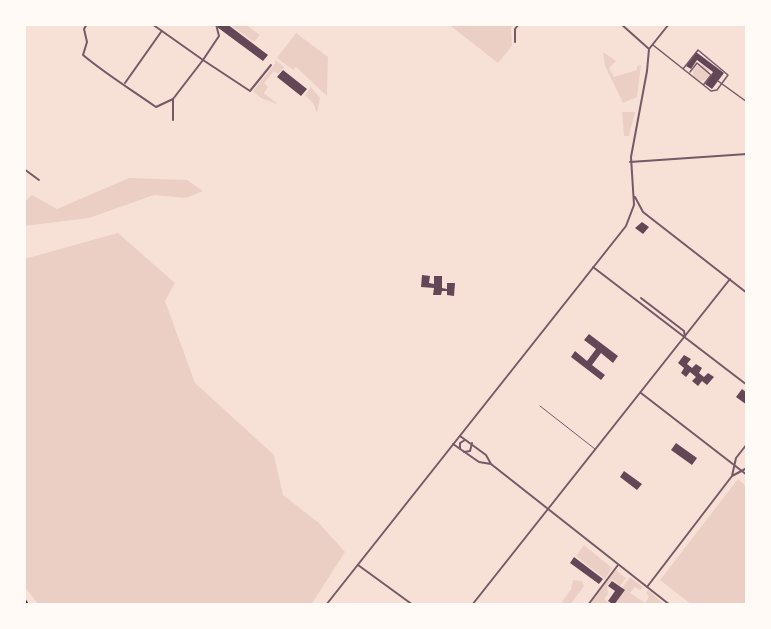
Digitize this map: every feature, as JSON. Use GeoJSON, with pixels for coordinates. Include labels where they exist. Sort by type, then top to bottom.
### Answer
{"type":"FeatureCollection","features":[{"type":"Feature","properties":{"kind":"highway"},"geometry":{"type":"LineString","coordinates":[[24,600],[27,605]]}},
{"type":"Feature","properties":{"kind":"street"},"geometry":{"type":"LineString","coordinates":[[87,24],[84,29],[87,42],[84,55],[109,77],[124,84],[156,107],[173,99],[203,60],[219,36],[216,24]]}},
{"type":"Feature","properties":{"kind":"street"},"geometry":{"type":"LineString","coordinates":[[152,24],[250,91],[271,65]]}},
{"type":"Feature","properties":{"kind":"street"},"geometry":{"type":"LineString","coordinates":[[515,42],[515,29],[519,24]]}},
{"type":"Feature","properties":{"kind":"street"},"geometry":{"type":"LineString","coordinates":[[621,24],[648,49]]}},
{"type":"Feature","properties":{"kind":"street"},"geometry":{"type":"LineString","coordinates":[[326,605],[626,226],[633,210],[634,194],[630,162],[647,71],[648,49],[669,24]]}},
{"type":"Feature","properties":{"kind":"street"},"geometry":{"type":"LineString","coordinates":[[124,84],[161,32]]}},
{"type":"Feature","properties":{"kind":"street"},"geometry":{"type":"LineString","coordinates":[[652,45],[689,74],[715,92],[728,73],[698,50],[683,69]]}},
{"type":"Feature","properties":{"kind":"street"},"geometry":{"type":"LineString","coordinates":[[689,74],[697,63],[710,71],[711,75],[704,85]]}},
{"type":"Feature","properties":{"kind":"street"},"geometry":{"type":"LineString","coordinates":[[718,81],[747,102]]}},
{"type":"Feature","properties":{"kind":"street"},"geometry":{"type":"LineString","coordinates":[[173,99],[173,120]]}},
{"type":"Feature","properties":{"kind":"street"},"geometry":{"type":"LineString","coordinates":[[630,162],[747,154]]}},
{"type":"Feature","properties":{"kind":"street"},"geometry":{"type":"LineString","coordinates":[[24,169],[39,180]]}},
{"type":"Feature","properties":{"kind":"street"},"geometry":{"type":"LineString","coordinates":[[634,194],[643,212],[747,293]]}},
{"type":"Feature","properties":{"kind":"street"},"geometry":{"type":"LineString","coordinates":[[592,267],[747,384]]}},
{"type":"Feature","properties":{"kind":"street"},"geometry":{"type":"LineString","coordinates":[[472,605],[730,279]]}},
{"type":"Feature","properties":{"kind":"street"},"geometry":{"type":"LineString","coordinates":[[642,298],[684,331],[685,338]]}},
{"type":"Feature","properties":{"kind":"street"},"geometry":{"type":"LineString","coordinates":[[641,393],[747,475]]}},
{"type":"Feature","properties":{"kind":"street"},"geometry":{"type":"LineString","coordinates":[[460,436],[470,441],[486,455],[490,464],[670,605]]}},
{"type":"Feature","properties":{"kind":"street"},"geometry":{"type":"LineString","coordinates":[[462,451],[471,449],[470,441]]}},
{"type":"Feature","properties":{"kind":"street"},"geometry":{"type":"LineString","coordinates":[[462,451],[460,443],[470,441]]}},
{"type":"Feature","properties":{"kind":"street"},"geometry":{"type":"LineString","coordinates":[[453,444],[479,462],[490,464]]}},
{"type":"Feature","properties":{"kind":"street"},"geometry":{"type":"LineString","coordinates":[[732,476],[733,464],[747,444]]}},
{"type":"Feature","properties":{"kind":"street"},"geometry":{"type":"LineString","coordinates":[[647,587],[732,476],[747,468]]}},
{"type":"Feature","properties":{"kind":"street"},"geometry":{"type":"LineString","coordinates":[[358,565],[413,605]]}},
{"type":"Feature","properties":{"kind":"street"},"geometry":{"type":"LineString","coordinates":[[588,605],[618,565]]}},
{"type":"Feature","properties":{"kind":"lane"},"geometry":{"type":"LineString","coordinates":[[540,406],[596,450]]}},
{"type":"Feature","properties":{"kind":"shaded area"},"geometry":{"type":"Polygon","coordinates":[[[229,24],[245,24],[260,35],[254,42],[229,24]]]}},
{"type":"Feature","properties":{"kind":"shaded area"},"geometry":{"type":"Polygon","coordinates":[[[448,24],[514,24],[511,28],[512,46],[498,63],[448,24]]]}},
{"type":"Feature","properties":{"kind":"shaded area"},"geometry":{"type":"Polygon","coordinates":[[[296,33],[328,57],[327,96],[296,67],[293,70],[277,58],[296,33]]]}},
{"type":"Feature","properties":{"kind":"shaded area"},"geometry":{"type":"Polygon","coordinates":[[[603,52],[616,61],[609,68],[614,77],[637,70],[637,66],[641,65],[637,97],[623,103],[605,66],[603,52]]]}},
{"type":"Feature","properties":{"kind":"shaded area"},"geometry":{"type":"Polygon","coordinates":[[[275,60],[284,67],[278,74],[274,71],[264,83],[268,87],[264,93],[279,105],[261,98],[253,91],[275,64],[275,60]]]}},
{"type":"Feature","properties":{"kind":"shaded area"},"geometry":{"type":"Polygon","coordinates":[[[701,65],[707,67],[709,73],[707,79],[701,81],[695,79],[693,73],[695,67],[701,65]]]}},
{"type":"Feature","properties":{"kind":"shaded area"},"geometry":{"type":"Polygon","coordinates":[[[311,87],[320,98],[317,113],[313,103],[305,95],[311,87]]]}},
{"type":"Feature","properties":{"kind":"shaded area"},"geometry":{"type":"Polygon","coordinates":[[[622,112],[635,112],[629,136],[624,136],[622,112]]]}},
{"type":"Feature","properties":{"kind":"shaded area"},"geometry":{"type":"Polygon","coordinates":[[[129,178],[187,180],[203,191],[186,198],[154,195],[89,218],[24,226],[24,202],[32,195],[57,209],[129,178]]]}},
{"type":"Feature","properties":{"kind":"shaded area"},"geometry":{"type":"Polygon","coordinates":[[[118,233],[175,283],[165,301],[195,383],[274,455],[283,495],[319,523],[345,552],[311,605],[39,605],[24,586],[24,259],[118,233]]]}},
{"type":"Feature","properties":{"kind":"shaded area"},"geometry":{"type":"Polygon","coordinates":[[[738,479],[747,487],[747,605],[692,605],[660,580],[738,479]]]}},
{"type":"Feature","properties":{"kind":"shaded area"},"geometry":{"type":"Polygon","coordinates":[[[584,545],[612,568],[605,579],[576,556],[584,545]]]}},
{"type":"Feature","properties":{"kind":"shaded area"},"geometry":{"type":"Polygon","coordinates":[[[616,570],[626,578],[620,586],[612,579],[607,586],[608,594],[604,599],[611,605],[589,605],[616,570]]]}},
{"type":"Feature","properties":{"kind":"shaded area"},"geometry":{"type":"Polygon","coordinates":[[[630,577],[643,587],[640,590],[635,587],[630,593],[645,603],[649,597],[646,593],[648,590],[665,605],[614,605],[625,591],[622,588],[630,577]]]}},
{"type":"Feature","properties":{"kind":"shaded area"},"geometry":{"type":"Polygon","coordinates":[[[573,580],[582,581],[584,586],[570,605],[560,605],[571,589],[573,580]]]}},
{"type":"Feature","properties":{"kind":"building"},"geometry":{"type":"Polygon","coordinates":[[[220,24],[227,24],[268,55],[263,61],[217,27],[220,24]]]}},
{"type":"Feature","properties":{"kind":"building"},"geometry":{"type":"Polygon","coordinates":[[[696,52],[724,73],[712,89],[705,84],[713,72],[697,60],[691,69],[686,66],[696,52]]]}},
{"type":"Feature","properties":{"kind":"building"},"geometry":{"type":"Polygon","coordinates":[[[283,70],[307,89],[301,96],[277,77],[283,70]]]}},
{"type":"Feature","properties":{"kind":"building"},"geometry":{"type":"Polygon","coordinates":[[[642,222],[649,227],[643,234],[635,228],[642,222]]]}},
{"type":"Feature","properties":{"kind":"building"},"geometry":{"type":"Polygon","coordinates":[[[422,275],[430,276],[429,283],[434,284],[434,276],[442,276],[442,288],[447,289],[447,283],[455,283],[454,296],[447,295],[447,291],[442,291],[441,295],[433,295],[434,288],[421,287],[422,275]]]}},
{"type":"Feature","properties":{"kind":"building"},"geometry":{"type":"Polygon","coordinates":[[[589,334],[618,356],[613,363],[601,353],[592,365],[605,375],[601,380],[571,357],[575,351],[587,361],[596,349],[584,340],[589,334]]]}},
{"type":"Feature","properties":{"kind":"building"},"geometry":{"type":"Polygon","coordinates":[[[684,355],[691,359],[687,364],[692,368],[696,364],[702,368],[699,373],[704,377],[708,373],[714,377],[707,385],[702,381],[698,386],[692,381],[696,377],[690,372],[686,377],[681,373],[684,368],[678,363],[684,355]]]}},
{"type":"Feature","properties":{"kind":"building"},"geometry":{"type":"Polygon","coordinates":[[[742,389],[747,393],[747,405],[736,397],[742,389]]]}},
{"type":"Feature","properties":{"kind":"building"},"geometry":{"type":"Polygon","coordinates":[[[676,443],[697,458],[692,465],[671,450],[676,443]]]}},
{"type":"Feature","properties":{"kind":"building"},"geometry":{"type":"Polygon","coordinates":[[[624,471],[642,484],[637,490],[620,477],[624,471]]]}},
{"type":"Feature","properties":{"kind":"building"},"geometry":{"type":"Polygon","coordinates":[[[574,557],[603,579],[599,584],[570,563],[574,557]]]}},
{"type":"Feature","properties":{"kind":"building"},"geometry":{"type":"Polygon","coordinates":[[[612,581],[625,590],[614,605],[608,601],[615,591],[608,586],[612,581]]]}}]}
